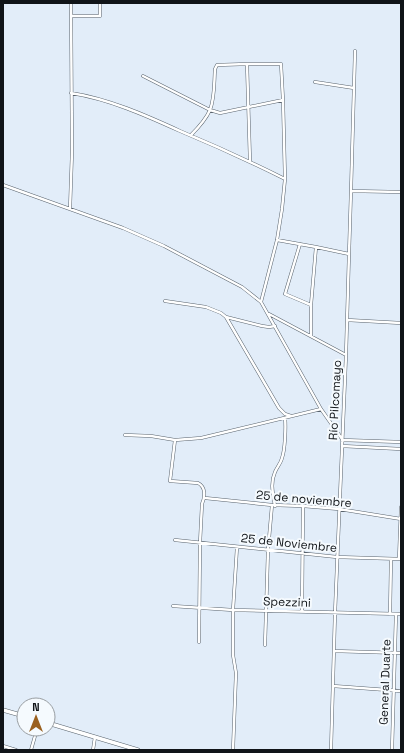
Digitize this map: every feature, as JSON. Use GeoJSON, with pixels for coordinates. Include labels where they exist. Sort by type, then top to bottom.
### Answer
{"type":"FeatureCollection","features":[{"type":"Feature","properties":{"kind":"street"},"geometry":{"type":"LineString","coordinates":[[70,209],[72,152],[71,3]]}},
{"type":"Feature","properties":{"kind":"street"},"geometry":{"type":"LineString","coordinates":[[71,16],[100,16],[100,3]]}},
{"type":"Feature","properties":{"kind":"street","name":"Río Pilcomayo"},"geometry":{"type":"LineString","coordinates":[[331,750],[337,557],[346,355],[355,51]]}},
{"type":"Feature","properties":{"kind":"street"},"geometry":{"type":"LineString","coordinates":[[247,64],[250,161]]}},
{"type":"Feature","properties":{"kind":"street"},"geometry":{"type":"LineString","coordinates":[[192,136],[210,110],[213,99],[216,65],[280,64],[283,100],[285,179],[277,240],[261,302]]}},
{"type":"Feature","properties":{"kind":"street"},"geometry":{"type":"LineString","coordinates":[[143,76],[210,110],[220,113],[283,100]]}},
{"type":"Feature","properties":{"kind":"street"},"geometry":{"type":"LineString","coordinates":[[315,82],[354,88]]}},
{"type":"Feature","properties":{"kind":"street"},"geometry":{"type":"LineString","coordinates":[[71,93],[83,94],[134,110],[250,161],[285,179]]}},
{"type":"Feature","properties":{"kind":"street"},"geometry":{"type":"LineString","coordinates":[[3,184],[122,228],[164,246],[242,287],[261,302],[321,409],[342,440],[401,442]]}},
{"type":"Feature","properties":{"kind":"street"},"geometry":{"type":"LineString","coordinates":[[351,191],[401,192]]}},
{"type":"Feature","properties":{"kind":"street"},"geometry":{"type":"LineString","coordinates":[[277,240],[348,254]]}},
{"type":"Feature","properties":{"kind":"street"},"geometry":{"type":"LineString","coordinates":[[300,244],[285,294],[311,305]]}},
{"type":"Feature","properties":{"kind":"street"},"geometry":{"type":"LineString","coordinates":[[311,336],[311,305],[316,247]]}},
{"type":"Feature","properties":{"kind":"street"},"geometry":{"type":"LineString","coordinates":[[165,301],[206,307],[221,312],[226,317],[279,408],[285,414],[291,416]]}},
{"type":"Feature","properties":{"kind":"street"},"geometry":{"type":"LineString","coordinates":[[268,314],[346,355]]}},
{"type":"Feature","properties":{"kind":"street"},"geometry":{"type":"LineString","coordinates":[[226,317],[262,326],[275,326]]}},
{"type":"Feature","properties":{"kind":"street"},"geometry":{"type":"LineString","coordinates":[[347,320],[401,323]]}},
{"type":"Feature","properties":{"kind":"street"},"geometry":{"type":"LineString","coordinates":[[125,435],[151,436],[175,440],[201,438],[321,409]]}},
{"type":"Feature","properties":{"kind":"street"},"geometry":{"type":"LineString","coordinates":[[265,645],[268,550],[273,506],[273,478],[283,458],[285,418]]}},
{"type":"Feature","properties":{"kind":"street"},"geometry":{"type":"LineString","coordinates":[[175,440],[170,481],[200,484],[204,490],[200,543],[199,642]]}},
{"type":"Feature","properties":{"kind":"street"},"geometry":{"type":"LineString","coordinates":[[342,446],[401,449]]}},
{"type":"Feature","properties":{"kind":"street","name":"25 de noviembre"},"geometry":{"type":"LineString","coordinates":[[204,498],[273,506],[303,506],[401,519]]}},
{"type":"Feature","properties":{"kind":"street"},"geometry":{"type":"LineString","coordinates":[[302,612],[303,506]]}},
{"type":"Feature","properties":{"kind":"street"},"geometry":{"type":"LineString","coordinates":[[400,559],[401,507]]}},
{"type":"Feature","properties":{"kind":"street","name":"25 de Noviembre"},"geometry":{"type":"LineString","coordinates":[[175,540],[337,557],[400,559]]}},
{"type":"Feature","properties":{"kind":"street"},"geometry":{"type":"LineString","coordinates":[[233,750],[236,673],[233,655],[233,610],[237,547]]}},
{"type":"Feature","properties":{"kind":"street"},"geometry":{"type":"LineString","coordinates":[[390,614],[391,559]]}},
{"type":"Feature","properties":{"kind":"street","name":"Spezzini"},"geometry":{"type":"LineString","coordinates":[[173,606],[233,610],[401,614]]}},
{"type":"Feature","properties":{"kind":"street","name":"General Duarte"},"geometry":{"type":"LineString","coordinates":[[392,750],[396,614]]}},
{"type":"Feature","properties":{"kind":"street"},"geometry":{"type":"LineString","coordinates":[[334,651],[401,653]]}},
{"type":"Feature","properties":{"kind":"street"},"geometry":{"type":"LineString","coordinates":[[333,686],[401,691]]}},
{"type":"Feature","properties":{"kind":"street"},"geometry":{"type":"LineString","coordinates":[[3,710],[16,714]]}},
{"type":"Feature","properties":{"kind":"street"},"geometry":{"type":"LineString","coordinates":[[56,725],[138,750]]}},
{"type":"Feature","properties":{"kind":"street"},"geometry":{"type":"LineString","coordinates":[[31,750],[35,737]]}},
{"type":"Feature","properties":{"kind":"street"},"geometry":{"type":"LineString","coordinates":[[93,750],[95,737]]}},
{"type":"Feature","properties":{"kind":"street"},"geometry":{"type":"LineString","coordinates":[[3,746],[16,750]]}}]}
